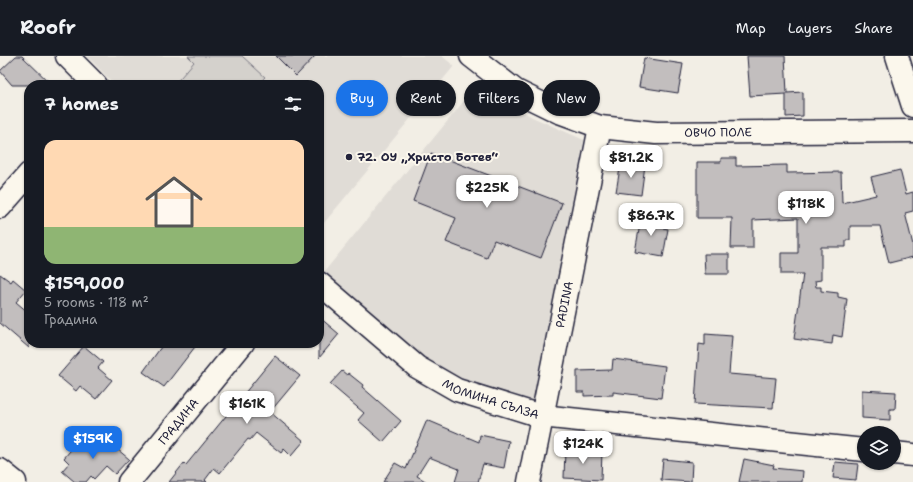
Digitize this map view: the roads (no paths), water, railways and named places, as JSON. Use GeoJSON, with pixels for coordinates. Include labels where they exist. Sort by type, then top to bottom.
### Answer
{"type":"FeatureCollection","features":[{"type":"Feature","properties":{"kind":"street"},"geometry":{"type":"LineString","coordinates":[[67,56],[91,80]]}},
{"type":"Feature","properties":{"kind":"street"},"geometry":{"type":"LineString","coordinates":[[897,56],[913,106]]}},
{"type":"Feature","properties":{"kind":"street","name":"ОВЧО ПОЛЕ"},"geometry":{"type":"LineString","coordinates":[[478,58],[516,90],[559,112],[600,127],[656,133],[913,131]]}},
{"type":"Feature","properties":{"kind":"street","name":"PADINA"},"geometry":{"type":"LineString","coordinates":[[529,482],[600,127]]}},
{"type":"Feature","properties":{"kind":"street"},"geometry":{"type":"LineString","coordinates":[[0,207],[24,180]]}},
{"type":"Feature","properties":{"kind":"street","name":"МОМИНА СЪЛЗА"},"geometry":{"type":"LineString","coordinates":[[324,287],[417,367],[457,390],[542,416],[857,449]]}},
{"type":"Feature","properties":{"kind":"street","name":"ГРАДИНА"},"geometry":{"type":"LineString","coordinates":[[129,482],[238,348]]}},
{"type":"Feature","properties":{"kind":"street"},"geometry":{"type":"LineString","coordinates":[[901,454],[913,455]]}},
{"type":"Feature","properties":{"kind":"street"},"geometry":{"type":"LineString","coordinates":[[0,470],[15,482]]}},
{"type":"Feature","properties":{"kind":"place","name":"72. ОУ „Христо Ботев“"},"geometry":{"type":"Point","coordinates":[349,157]}}]}
